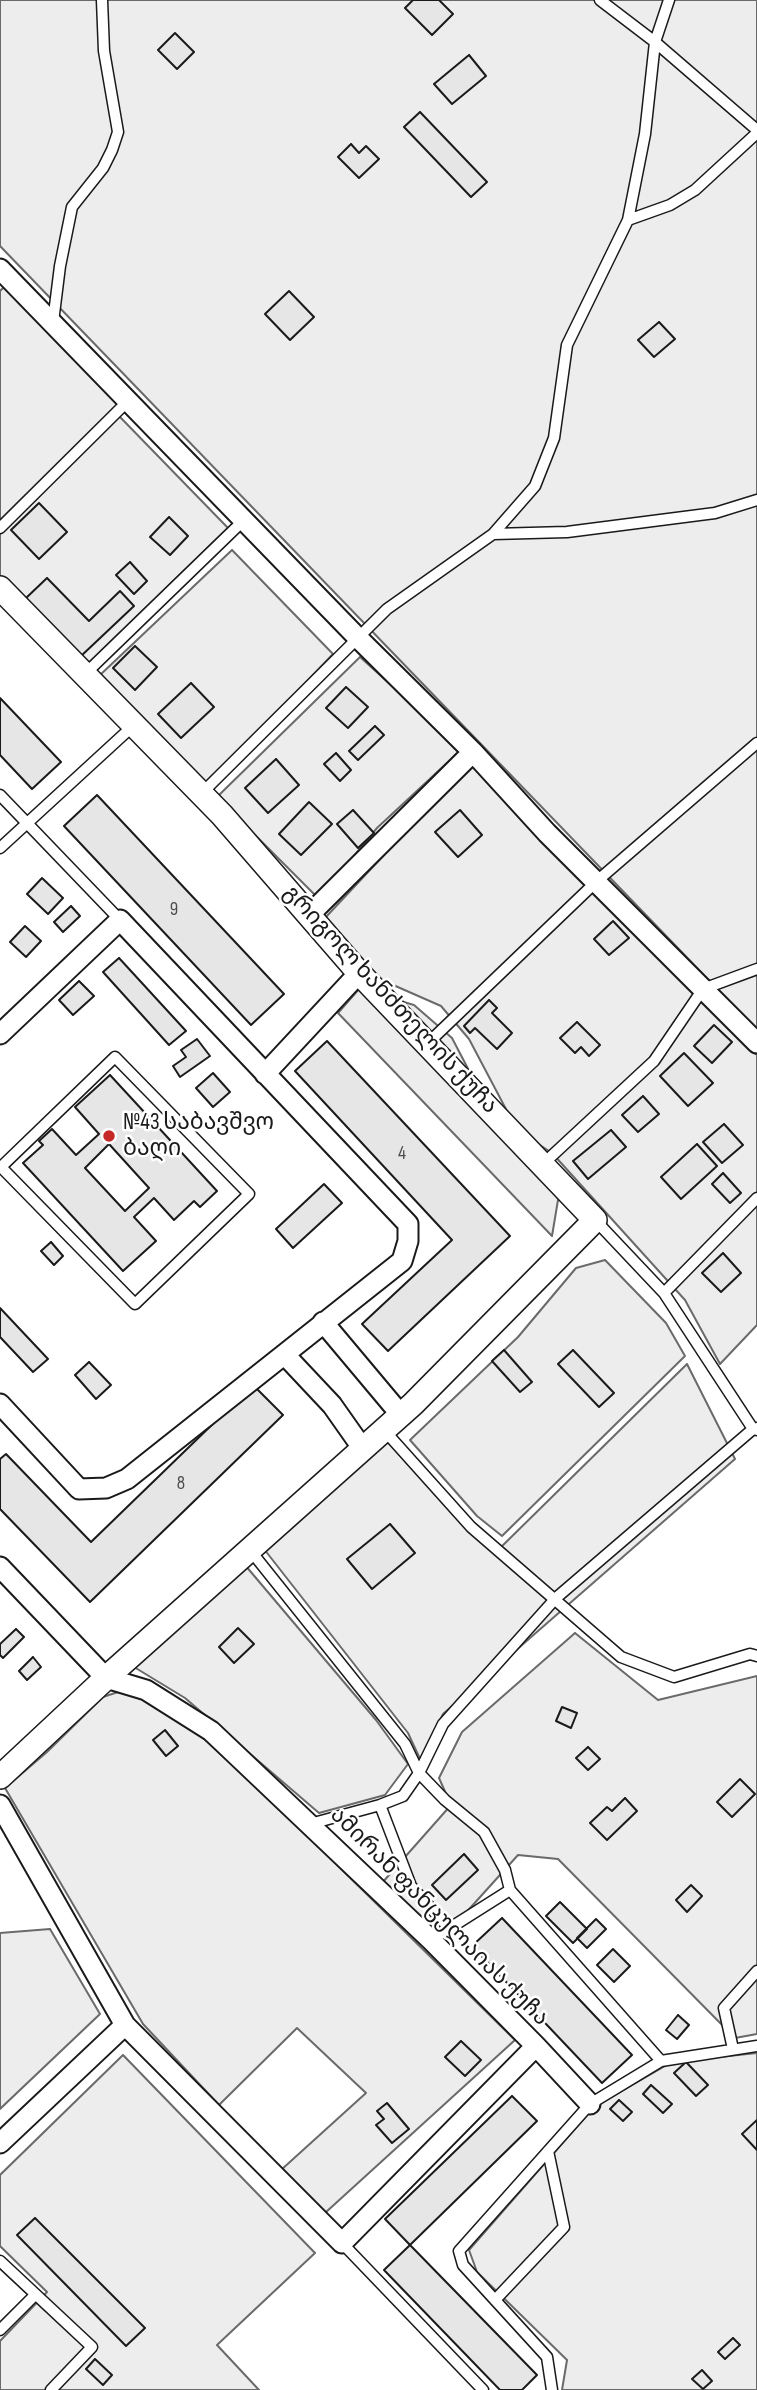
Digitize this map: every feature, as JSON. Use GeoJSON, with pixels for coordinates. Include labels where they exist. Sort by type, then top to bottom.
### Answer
{"type":"FeatureCollection","features":[{"type":"Feature","properties":{"kind":"street"},"geometry":{"type":"LineString","coordinates":[[3,277],[53,323],[359,639],[473,752],[547,833],[757,1043]]}},
{"type":"Feature","properties":{"kind":"street","name":"გრიგოლ ხანძთელის ქუჩა"},"geometry":{"type":"LineString","coordinates":[[0,588],[201,794],[359,973],[595,1220]]}},
{"type":"Feature","properties":{"kind":"street"},"geometry":{"type":"LineString","coordinates":[[309,915],[473,752]]}},
{"type":"Feature","properties":{"kind":"street"},"geometry":{"type":"LineString","coordinates":[[0,1034],[120,920],[408,1223],[408,1241],[402,1261],[127,1479],[106,1488],[79,1489],[0,1404]]}},
{"type":"Feature","properties":{"kind":"street"},"geometry":{"type":"LineString","coordinates":[[265,1074],[359,973]]}},
{"type":"Feature","properties":{"kind":"street"},"geometry":{"type":"LineString","coordinates":[[0,1777],[106,1678],[392,1422],[595,1220]]}},
{"type":"Feature","properties":{"kind":"street"},"geometry":{"type":"LineString","coordinates":[[323,1322],[392,1422]]}},
{"type":"Feature","properties":{"kind":"street"},"geometry":{"type":"LineString","coordinates":[[285,1355],[332,1405],[363,1448]]}},
{"type":"Feature","properties":{"kind":"street"},"geometry":{"type":"LineString","coordinates":[[0,1567],[106,1678]]}},
{"type":"Feature","properties":{"kind":"street","name":"ამირან ფანცულაიას ქუჩა"},"geometry":{"type":"LineString","coordinates":[[106,1678],[146,1690],[211,1731],[431,1940],[536,2046],[342,2243]]}},
{"type":"Feature","properties":{"kind":"street"},"geometry":{"type":"LineString","coordinates":[[0,1805],[125,2025],[342,2243]]}},
{"type":"Feature","properties":{"kind":"street"},"geometry":{"type":"LineString","coordinates":[[0,2143],[125,2025]]}},
{"type":"Feature","properties":{"kind":"street"},"geometry":{"type":"LineString","coordinates":[[536,2046],[590,2104]]}},
{"type":"Feature","properties":{"kind":"lane"},"geometry":{"type":"LineString","coordinates":[[53,323],[60,266],[72,207],[103,168],[118,132],[104,51],[102,0]]}},
{"type":"Feature","properties":{"kind":"lane"},"geometry":{"type":"LineString","coordinates":[[600,0],[656,41],[757,131],[695,190],[670,205],[628,220]]}},
{"type":"Feature","properties":{"kind":"lane"},"geometry":{"type":"LineString","coordinates":[[201,794],[387,609],[493,534],[535,486],[554,438],[567,345],[628,220],[645,134],[656,41],[669,0]]}},
{"type":"Feature","properties":{"kind":"lane"},"geometry":{"type":"LineString","coordinates":[[0,528],[128,401]]}},
{"type":"Feature","properties":{"kind":"lane"},"geometry":{"type":"LineString","coordinates":[[493,534],[594,529],[715,513],[757,500]]}},
{"type":"Feature","properties":{"kind":"lane"},"geometry":{"type":"LineString","coordinates":[[84,675],[244,520]]}},
{"type":"Feature","properties":{"kind":"lane"},"geometry":{"type":"LineString","coordinates":[[0,848],[25,822],[134,725]]}},
{"type":"Feature","properties":{"kind":"lane"},"geometry":{"type":"LineString","coordinates":[[428,1043],[597,881],[757,743]]}},
{"type":"Feature","properties":{"kind":"lane"},"geometry":{"type":"LineString","coordinates":[[0,795],[120,920]]}},
{"type":"Feature","properties":{"kind":"lane"},"geometry":{"type":"LineString","coordinates":[[543,1164],[654,1061],[703,989],[757,969]]}},
{"type":"Feature","properties":{"kind":"lane"},"geometry":{"type":"LineString","coordinates":[[115,1057],[249,1194],[135,1304],[0,1167],[115,1057]]}},
{"type":"Feature","properties":{"kind":"lane"},"geometry":{"type":"LineString","coordinates":[[664,1293],[757,1198]]}},
{"type":"Feature","properties":{"kind":"lane","name":"გრიგოლ ხანძთელის ქუჩა"},"geometry":{"type":"LineString","coordinates":[[595,1220],[664,1293],[756,1429]]}},
{"type":"Feature","properties":{"kind":"lane"},"geometry":{"type":"LineString","coordinates":[[392,1422],[471,1527],[621,1657],[674,1677],[750,1654],[757,1656]]}},
{"type":"Feature","properties":{"kind":"lane"},"geometry":{"type":"LineString","coordinates":[[310,1824],[403,1796],[419,1773],[443,1724],[556,1598],[756,1429]]}},
{"type":"Feature","properties":{"kind":"lane"},"geometry":{"type":"LineString","coordinates":[[250,1550],[405,1744],[419,1773],[445,1800],[484,1832],[505,1870],[510,1890],[661,2061]]}},
{"type":"Feature","properties":{"kind":"lane"},"geometry":{"type":"LineString","coordinates":[[380,1805],[411,1886],[449,1928]]}},
{"type":"Feature","properties":{"kind":"lane"},"geometry":{"type":"LineString","coordinates":[[431,1940],[510,1890]]}},
{"type":"Feature","properties":{"kind":"lane"},"geometry":{"type":"LineString","coordinates":[[733,2049],[724,2008],[757,1971]]}},
{"type":"Feature","properties":{"kind":"lane"},"geometry":{"type":"LineString","coordinates":[[552,2390],[547,2357],[463,2265],[459,2251],[590,2104],[661,2061],[757,2046]]}},
{"type":"Feature","properties":{"kind":"lane"},"geometry":{"type":"LineString","coordinates":[[495,2300],[564,2227],[548,2151]]}},
{"type":"Feature","properties":{"kind":"lane"},"geometry":{"type":"LineString","coordinates":[[342,2243],[483,2390]]}},
{"type":"Feature","properties":{"kind":"lane"},"geometry":{"type":"LineString","coordinates":[[0,2261],[92,2347],[51,2390]]}},
{"type":"Feature","properties":{"kind":"lane"},"geometry":{"type":"LineString","coordinates":[[0,2330],[35,2295]]}},
{"type":"Feature","properties":{"kind":"shaded area"},"geometry":{"type":"Polygon","coordinates":[[[0,0],[757,0],[757,1030],[0,246],[0,0]]]}},
{"type":"Feature","properties":{"kind":"shaded area"},"geometry":{"type":"Polygon","coordinates":[[[7,284],[122,403],[0,524],[0,291],[7,284]]]}},
{"type":"Feature","properties":{"kind":"shaded area"},"geometry":{"type":"Polygon","coordinates":[[[119,416],[228,528],[87,665],[0,576],[0,534],[119,416]]]}},
{"type":"Feature","properties":{"kind":"shaded area"},"geometry":{"type":"Polygon","coordinates":[[[232,550],[333,654],[206,787],[99,676],[232,550]]]}},
{"type":"Feature","properties":{"kind":"shaded area"},"geometry":{"type":"Polygon","coordinates":[[[360,657],[462,749],[377,828],[319,899],[217,797],[360,657]]]}},
{"type":"Feature","properties":{"kind":"shaded area"},"geometry":{"type":"Polygon","coordinates":[[[463,754],[757,1055],[757,1325],[720,1364],[685,1300],[552,1153],[517,1130],[469,1039],[441,1006],[375,977],[325,918],[383,856],[463,754]]]}},
{"type":"Feature","properties":{"kind":"shaded area"},"geometry":{"type":"Polygon","coordinates":[[[359,989],[414,1005],[452,1038],[500,1130],[560,1188],[552,1236],[338,1013],[359,989]]]}},
{"type":"Feature","properties":{"kind":"shaded area"},"geometry":{"type":"Polygon","coordinates":[[[605,1260],[666,1323],[685,1356],[502,1536],[477,1516],[410,1440],[518,1337],[576,1268],[605,1260]]]}},
{"type":"Feature","properties":{"kind":"shaded area"},"geometry":{"type":"Polygon","coordinates":[[[687,1364],[735,1459],[443,1714],[421,1761],[408,1733],[264,1549],[387,1441],[469,1532],[495,1553],[687,1364]]]}},
{"type":"Feature","properties":{"kind":"shaded area"},"geometry":{"type":"Polygon","coordinates":[[[245,1565],[376,1720],[408,1764],[385,1795],[319,1813],[185,1698],[134,1667],[245,1565]]]}},
{"type":"Feature","properties":{"kind":"shaded area"},"geometry":{"type":"Polygon","coordinates":[[[575,1633],[658,1700],[757,1676],[757,2034],[735,2038],[558,1859],[518,1855],[444,1937],[382,1883],[451,1805],[439,1778],[462,1732],[575,1633]]]}},
{"type":"Feature","properties":{"kind":"shaded area"},"geometry":{"type":"Polygon","coordinates":[[[127,1689],[202,1737],[266,1795],[515,2040],[325,2213],[281,2170],[366,2093],[297,2028],[219,2105],[143,2024],[5,1788],[47,1752],[103,1697],[127,1689]]]}},
{"type":"Feature","properties":{"kind":"shaded area"},"geometry":{"type":"Polygon","coordinates":[[[50,1929],[100,2014],[0,2109],[0,1933],[50,1929]]]}},
{"type":"Feature","properties":{"kind":"shaded area"},"geometry":{"type":"Polygon","coordinates":[[[757,2053],[757,2390],[562,2390],[567,2360],[477,2272],[469,2250],[594,2107],[672,2062],[757,2053]]]}},
{"type":"Feature","properties":{"kind":"shaded area"},"geometry":{"type":"Polygon","coordinates":[[[123,2055],[315,2253],[217,2345],[259,2390],[0,2390],[0,2341],[47,2292],[0,2246],[0,2175],[123,2055]]]}},
{"type":"Feature","properties":{"kind":"building"},"geometry":{"type":"Polygon","coordinates":[[[413,0],[439,0],[453,14],[432,35],[405,8],[413,0]]]}},
{"type":"Feature","properties":{"kind":"building"},"geometry":{"type":"Polygon","coordinates":[[[175,33],[194,52],[177,69],[158,50],[175,33]]]}},
{"type":"Feature","properties":{"kind":"building"},"geometry":{"type":"Polygon","coordinates":[[[469,55],[486,76],[452,104],[434,84],[469,55]]]}},
{"type":"Feature","properties":{"kind":"building"},"geometry":{"type":"Polygon","coordinates":[[[420,112],[487,182],[471,197],[404,127],[420,112]]]}},
{"type":"Feature","properties":{"kind":"building"},"geometry":{"type":"Polygon","coordinates":[[[351,144],[359,153],[366,146],[379,159],[359,178],[338,157],[351,144]]]}},
{"type":"Feature","properties":{"kind":"building"},"geometry":{"type":"Polygon","coordinates":[[[289,291],[314,317],[290,340],[265,314],[289,291]]]}},
{"type":"Feature","properties":{"kind":"building"},"geometry":{"type":"Polygon","coordinates":[[[659,322],[675,339],[654,357],[638,340],[659,322]]]}},
{"type":"Feature","properties":{"kind":"building"},"geometry":{"type":"Polygon","coordinates":[[[39,503],[67,532],[39,559],[11,530],[39,503]]]}},
{"type":"Feature","properties":{"kind":"building"},"geometry":{"type":"Polygon","coordinates":[[[169,517],[188,536],[170,555],[150,537],[169,517]]]}},
{"type":"Feature","properties":{"kind":"building"},"geometry":{"type":"Polygon","coordinates":[[[130,562],[147,581],[134,594],[116,575],[130,562]]]}},
{"type":"Feature","properties":{"kind":"building"},"geometry":{"type":"Polygon","coordinates":[[[47,578],[89,621],[120,591],[134,606],[80,657],[25,599],[47,578]]]}},
{"type":"Feature","properties":{"kind":"building"},"geometry":{"type":"Polygon","coordinates":[[[135,646],[157,667],[135,690],[113,668],[135,646]]]}},
{"type":"Feature","properties":{"kind":"building"},"geometry":{"type":"Polygon","coordinates":[[[191,683],[214,707],[181,738],[158,714],[191,683]]]}},
{"type":"Feature","properties":{"kind":"building"},"geometry":{"type":"Polygon","coordinates":[[[346,687],[368,707],[348,728],[326,708],[346,687]]]}},
{"type":"Feature","properties":{"kind":"building"},"geometry":{"type":"Polygon","coordinates":[[[0,698],[61,762],[32,789],[0,755],[0,698]]]}},
{"type":"Feature","properties":{"kind":"building"},"geometry":{"type":"Polygon","coordinates":[[[375,726],[384,735],[358,760],[349,751],[375,726]]]}},
{"type":"Feature","properties":{"kind":"building"},"geometry":{"type":"Polygon","coordinates":[[[336,753],[351,770],[340,781],[324,764],[336,753]]]}},
{"type":"Feature","properties":{"kind":"building"},"geometry":{"type":"Polygon","coordinates":[[[276,759],[299,785],[268,813],[245,788],[276,759]]]}},
{"type":"Feature","properties":{"kind":"building"},"geometry":{"type":"Polygon","coordinates":[[[97,795],[284,994],[251,1025],[64,826],[97,795]]]}},
{"type":"Feature","properties":{"kind":"building"},"geometry":{"type":"Polygon","coordinates":[[[309,802],[332,824],[301,855],[279,834],[309,802]]]}},
{"type":"Feature","properties":{"kind":"building"},"geometry":{"type":"Polygon","coordinates":[[[353,810],[374,833],[358,848],[337,824],[353,810]]]}},
{"type":"Feature","properties":{"kind":"building"},"geometry":{"type":"Polygon","coordinates":[[[460,810],[482,835],[458,857],[435,832],[460,810]]]}},
{"type":"Feature","properties":{"kind":"building"},"geometry":{"type":"Polygon","coordinates":[[[42,878],[63,898],[48,914],[27,894],[42,878]]]}},
{"type":"Feature","properties":{"kind":"building"},"geometry":{"type":"Polygon","coordinates":[[[71,906],[80,916],[63,932],[54,922],[71,906]]]}},
{"type":"Feature","properties":{"kind":"building"},"geometry":{"type":"Polygon","coordinates":[[[613,921],[629,938],[609,955],[594,939],[613,921]]]}},
{"type":"Feature","properties":{"kind":"building"},"geometry":{"type":"Polygon","coordinates":[[[25,926],[41,941],[26,957],[10,942],[25,926]]]}},
{"type":"Feature","properties":{"kind":"building"},"geometry":{"type":"Polygon","coordinates":[[[119,958],[186,1031],[169,1045],[103,972],[119,958]]]}},
{"type":"Feature","properties":{"kind":"building"},"geometry":{"type":"Polygon","coordinates":[[[79,981],[94,996],[73,1015],[59,1000],[79,981]]]}},
{"type":"Feature","properties":{"kind":"building"},"geometry":{"type":"Polygon","coordinates":[[[489,1000],[497,1008],[492,1013],[512,1033],[497,1049],[475,1028],[470,1033],[464,1026],[489,1000]]]}},
{"type":"Feature","properties":{"kind":"building"},"geometry":{"type":"Polygon","coordinates":[[[577,1022],[600,1045],[589,1056],[581,1047],[575,1053],[560,1038],[577,1022]]]}},
{"type":"Feature","properties":{"kind":"building"},"geometry":{"type":"Polygon","coordinates":[[[714,1025],[732,1042],[712,1063],[694,1046],[714,1025]]]}},
{"type":"Feature","properties":{"kind":"building"},"geometry":{"type":"Polygon","coordinates":[[[197,1039],[210,1056],[180,1077],[173,1066],[186,1057],[181,1050],[197,1039]]]}},
{"type":"Feature","properties":{"kind":"building"},"geometry":{"type":"Polygon","coordinates":[[[327,1041],[510,1236],[388,1351],[362,1324],[452,1240],[295,1071],[327,1041]]]}},
{"type":"Feature","properties":{"kind":"building"},"geometry":{"type":"Polygon","coordinates":[[[684,1053],[713,1083],[688,1106],[660,1076],[684,1053]]]}},
{"type":"Feature","properties":{"kind":"building"},"geometry":{"type":"Polygon","coordinates":[[[213,1073],[230,1092],[213,1107],[196,1088],[213,1073]]]}},
{"type":"Feature","properties":{"kind":"building"},"geometry":{"type":"Polygon","coordinates":[[[110,1075],[217,1191],[200,1207],[194,1201],[174,1220],[154,1198],[134,1217],[156,1241],[123,1271],[23,1163],[43,1145],[39,1141],[52,1129],[76,1155],[99,1134],[75,1107],[110,1075]],[[109,1144],[85,1168],[125,1211],[149,1188],[109,1144]]]}},
{"type":"Feature","properties":{"kind":"building"},"geometry":{"type":"Polygon","coordinates":[[[643,1096],[659,1114],[638,1132],[622,1115],[643,1096]]]}},
{"type":"Feature","properties":{"kind":"building"},"geometry":{"type":"Polygon","coordinates":[[[724,1124],[743,1145],[722,1163],[703,1142],[724,1124]]]}},
{"type":"Feature","properties":{"kind":"building"},"geometry":{"type":"Polygon","coordinates":[[[611,1130],[626,1147],[588,1179],[573,1161],[611,1130]]]}},
{"type":"Feature","properties":{"kind":"building"},"geometry":{"type":"Polygon","coordinates":[[[697,1144],[717,1166],[681,1199],[661,1177],[697,1144]]]}},
{"type":"Feature","properties":{"kind":"building"},"geometry":{"type":"Polygon","coordinates":[[[723,1173],[741,1193],[730,1203],[712,1184],[723,1173]]]}},
{"type":"Feature","properties":{"kind":"building"},"geometry":{"type":"Polygon","coordinates":[[[324,1184],[342,1203],[293,1248],[276,1229],[324,1184]]]}},
{"type":"Feature","properties":{"kind":"building"},"geometry":{"type":"Polygon","coordinates":[[[51,1242],[63,1256],[54,1265],[41,1251],[51,1242]]]}},
{"type":"Feature","properties":{"kind":"building"},"geometry":{"type":"Polygon","coordinates":[[[723,1253],[741,1273],[721,1292],[702,1273],[723,1253]]]}},
{"type":"Feature","properties":{"kind":"building"},"geometry":{"type":"Polygon","coordinates":[[[0,1308],[48,1359],[33,1372],[0,1337],[0,1308]]]}},
{"type":"Feature","properties":{"kind":"building"},"geometry":{"type":"Polygon","coordinates":[[[504,1350],[532,1382],[520,1392],[492,1361],[504,1350]]]}},
{"type":"Feature","properties":{"kind":"building"},"geometry":{"type":"Polygon","coordinates":[[[573,1350],[614,1393],[599,1407],[558,1364],[573,1350]]]}},
{"type":"Feature","properties":{"kind":"building"},"geometry":{"type":"Polygon","coordinates":[[[89,1362],[111,1385],[96,1399],[75,1375],[89,1362]]]}},
{"type":"Feature","properties":{"kind":"building"},"geometry":{"type":"Polygon","coordinates":[[[253,1385],[283,1415],[90,1602],[0,1509],[0,1459],[6,1454],[91,1542],[253,1385]]]}},
{"type":"Feature","properties":{"kind":"building"},"geometry":{"type":"Polygon","coordinates":[[[390,1524],[415,1553],[372,1589],[347,1559],[390,1524]]]}},
{"type":"Feature","properties":{"kind":"building"},"geometry":{"type":"Polygon","coordinates":[[[238,1628],[254,1644],[234,1663],[219,1647],[238,1628]]]}},
{"type":"Feature","properties":{"kind":"building"},"geometry":{"type":"Polygon","coordinates":[[[16,1629],[24,1637],[3,1658],[0,1655],[0,1644],[16,1629]]]}},
{"type":"Feature","properties":{"kind":"building"},"geometry":{"type":"Polygon","coordinates":[[[33,1657],[41,1667],[27,1680],[19,1671],[33,1657]]]}},
{"type":"Feature","properties":{"kind":"building"},"geometry":{"type":"Polygon","coordinates":[[[562,1707],[577,1713],[571,1728],[556,1721],[562,1707]]]}},
{"type":"Feature","properties":{"kind":"building"},"geometry":{"type":"Polygon","coordinates":[[[165,1730],[178,1746],[166,1756],[153,1740],[165,1730]]]}},
{"type":"Feature","properties":{"kind":"building"},"geometry":{"type":"Polygon","coordinates":[[[588,1747],[600,1759],[588,1770],[576,1758],[588,1747]]]}},
{"type":"Feature","properties":{"kind":"building"},"geometry":{"type":"Polygon","coordinates":[[[740,1779],[755,1794],[732,1817],[717,1802],[740,1779]]]}},
{"type":"Feature","properties":{"kind":"building"},"geometry":{"type":"Polygon","coordinates":[[[625,1798],[637,1811],[607,1840],[590,1823],[607,1807],[612,1811],[625,1798]]]}},
{"type":"Feature","properties":{"kind":"building"},"geometry":{"type":"Polygon","coordinates":[[[464,1854],[478,1870],[446,1900],[432,1885],[464,1854]]]}},
{"type":"Feature","properties":{"kind":"building"},"geometry":{"type":"Polygon","coordinates":[[[691,1885],[702,1896],[687,1912],[676,1900],[691,1885]]]}},
{"type":"Feature","properties":{"kind":"building"},"geometry":{"type":"Polygon","coordinates":[[[560,1902],[587,1929],[573,1943],[546,1916],[560,1902]]]}},
{"type":"Feature","properties":{"kind":"building"},"geometry":{"type":"Polygon","coordinates":[[[502,1918],[632,2055],[602,2083],[472,1946],[502,1918]]]}},
{"type":"Feature","properties":{"kind":"building"},"geometry":{"type":"Polygon","coordinates":[[[596,1919],[606,1929],[587,1948],[577,1938],[596,1919]]]}},
{"type":"Feature","properties":{"kind":"building"},"geometry":{"type":"Polygon","coordinates":[[[613,1949],[630,1966],[614,1982],[597,1965],[613,1949]]]}},
{"type":"Feature","properties":{"kind":"building"},"geometry":{"type":"Polygon","coordinates":[[[678,2015],[689,2025],[677,2039],[666,2030],[678,2015]]]}},
{"type":"Feature","properties":{"kind":"building"},"geometry":{"type":"Polygon","coordinates":[[[461,2041],[481,2060],[465,2076],[445,2057],[461,2041]]]}},
{"type":"Feature","properties":{"kind":"building"},"geometry":{"type":"Polygon","coordinates":[[[686,2062],[708,2085],[696,2096],[674,2073],[686,2062]]]}},
{"type":"Feature","properties":{"kind":"building"},"geometry":{"type":"Polygon","coordinates":[[[651,2085],[672,2104],[663,2113],[643,2094],[651,2085]]]}},
{"type":"Feature","properties":{"kind":"building"},"geometry":{"type":"Polygon","coordinates":[[[512,2096],[537,2121],[410,2245],[385,2219],[512,2096]]]}},
{"type":"Feature","properties":{"kind":"building"},"geometry":{"type":"Polygon","coordinates":[[[619,2100],[632,2112],[623,2121],[610,2109],[619,2100]]]}},
{"type":"Feature","properties":{"kind":"building"},"geometry":{"type":"Polygon","coordinates":[[[387,2103],[409,2129],[392,2143],[376,2125],[384,2119],[377,2111],[387,2103]]]}},
{"type":"Feature","properties":{"kind":"building"},"geometry":{"type":"Polygon","coordinates":[[[757,2120],[757,2150],[742,2134],[757,2120]]]}},
{"type":"Feature","properties":{"kind":"building"},"geometry":{"type":"Polygon","coordinates":[[[35,2218],[145,2328],[126,2346],[17,2235],[35,2218]]]}},
{"type":"Feature","properties":{"kind":"building"},"geometry":{"type":"Polygon","coordinates":[[[410,2245],[537,2375],[522,2390],[500,2390],[384,2270],[410,2245]]]}},
{"type":"Feature","properties":{"kind":"building"},"geometry":{"type":"Polygon","coordinates":[[[733,2338],[740,2345],[725,2359],[718,2352],[733,2338]]]}},
{"type":"Feature","properties":{"kind":"building"},"geometry":{"type":"Polygon","coordinates":[[[95,2359],[112,2375],[103,2385],[86,2369],[95,2359]]]}},
{"type":"Feature","properties":{"kind":"building"},"geometry":{"type":"Polygon","coordinates":[[[702,2370],[712,2381],[703,2389],[692,2379],[702,2370]]]}},
{"type":"Feature","properties":{"kind":"place","name":"№43 საბავშვო ბაღი"},"geometry":{"type":"Point","coordinates":[109,1136]}}]}
